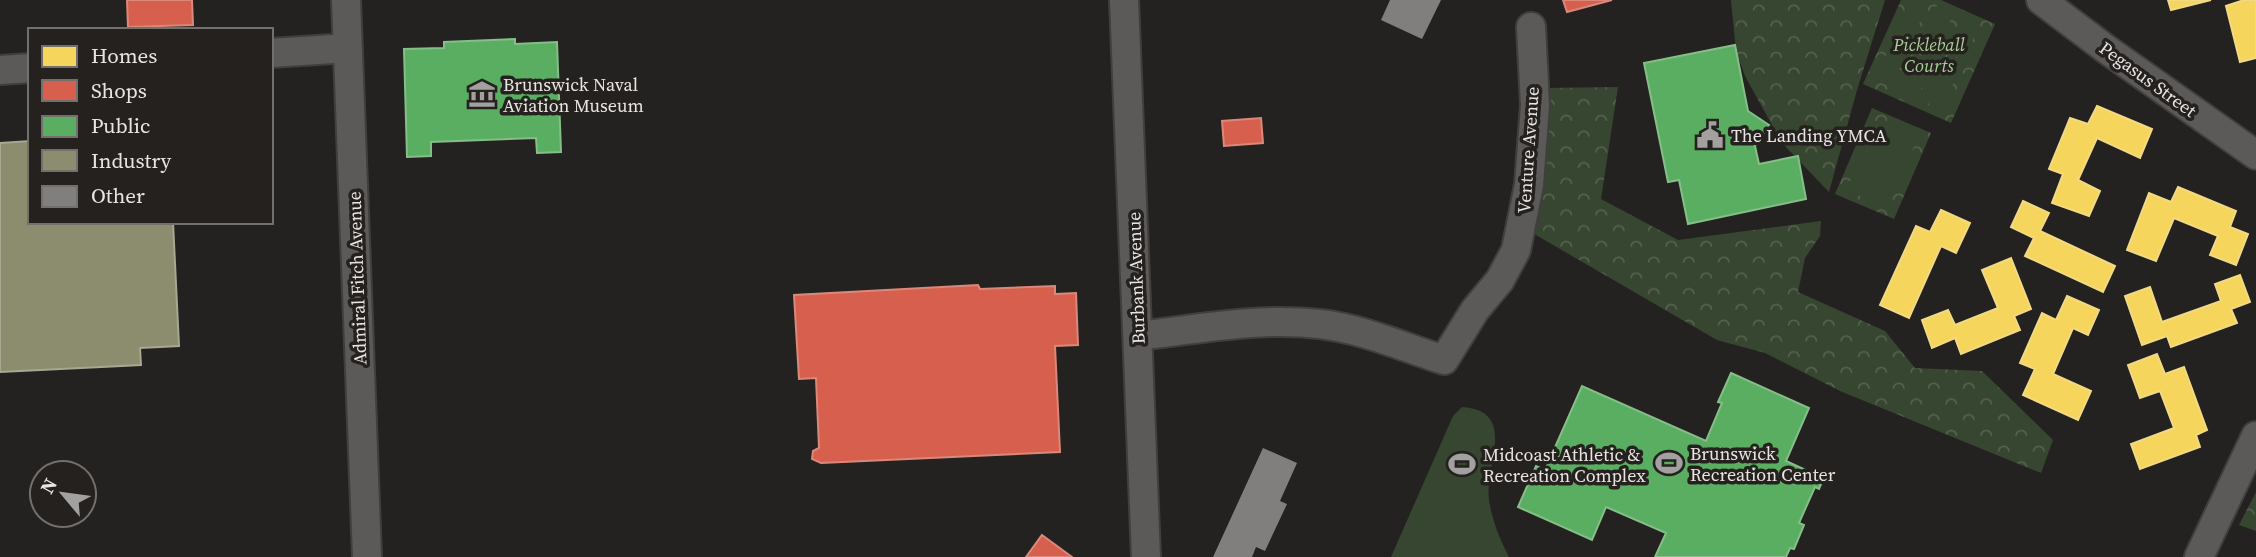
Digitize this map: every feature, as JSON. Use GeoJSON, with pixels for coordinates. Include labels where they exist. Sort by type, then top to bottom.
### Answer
{"type":"FeatureCollection","features":[{"type":"Feature","properties":{"kind":"street","name":"Admiral Fitch Avenue"},"geometry":{"type":"LineString","coordinates":[[346,0],[367,557]]}},
{"type":"Feature","properties":{"kind":"street","name":"Burbank Avenue"},"geometry":{"type":"LineString","coordinates":[[1124,0],[1146,557]]}},
{"type":"Feature","properties":{"kind":"street","name":"Pegasus Street"},"geometry":{"type":"LineString","coordinates":[[2041,0],[2116,57],[2256,155]]}},
{"type":"Feature","properties":{"kind":"street","name":"Venture Avenue"},"geometry":{"type":"LineString","coordinates":[[1138,336],[1231,324],[1320,324],[1359,331],[1444,360],[1475,310],[1500,281],[1516,250],[1529,185],[1534,118],[1531,27]]}},
{"type":"Feature","properties":{"kind":"street"},"geometry":{"type":"LineString","coordinates":[[273,53],[348,48]]}},
{"type":"Feature","properties":{"kind":"street"},"geometry":{"type":"LineString","coordinates":[[0,70],[28,68]]}},
{"type":"Feature","properties":{"kind":"street"},"geometry":{"type":"LineString","coordinates":[[2199,557],[2256,436]]}},
{"type":"Feature","properties":{"kind":"green space"},"geometry":{"type":"Polygon","coordinates":[[[1731,0],[1885,0],[1829,192],[1782,143],[1745,76],[1736,51],[1731,0]]]}},
{"type":"Feature","properties":{"kind":"green space","name":"Pickleball Courts"},"geometry":{"type":"Polygon","coordinates":[[[1901,0],[1941,0],[1995,24],[1951,123],[1863,84],[1901,0]]]}},
{"type":"Feature","properties":{"kind":"green space"},"geometry":{"type":"Polygon","coordinates":[[[1910,0],[1929,1],[1913,38],[1897,30],[1910,0]]]}},
{"type":"Feature","properties":{"kind":"green space"},"geometry":{"type":"Polygon","coordinates":[[[1937,5],[1954,12],[1938,49],[1921,41],[1937,5]]]}},
{"type":"Feature","properties":{"kind":"green space"},"geometry":{"type":"Polygon","coordinates":[[[1963,16],[1980,24],[1963,60],[1947,53],[1963,16]]]}},
{"type":"Feature","properties":{"kind":"green space"},"geometry":{"type":"Polygon","coordinates":[[[1892,42],[1908,50],[1891,87],[1875,80],[1892,42]]]}},
{"type":"Feature","properties":{"kind":"green space"},"geometry":{"type":"Polygon","coordinates":[[[1916,53],[1933,61],[1917,98],[1900,91],[1916,53]]]}},
{"type":"Feature","properties":{"kind":"green space"},"geometry":{"type":"Polygon","coordinates":[[[1942,65],[1958,72],[1942,109],[1925,102],[1942,65]]]}},
{"type":"Feature","properties":{"kind":"green space"},"geometry":{"type":"Polygon","coordinates":[[[1618,87],[1601,199],[1678,240],[1821,221],[1820,236],[1805,258],[1798,292],[1885,331],[1915,368],[1982,371],[2053,440],[2041,473],[1840,391],[1765,353],[1717,340],[1529,231],[1547,88],[1618,87]]]}},
{"type":"Feature","properties":{"kind":"green space"},"geometry":{"type":"Polygon","coordinates":[[[1872,108],[1931,133],[1894,219],[1835,194],[1872,108]]]}},
{"type":"Feature","properties":{"kind":"green space"},"geometry":{"type":"Polygon","coordinates":[[[1878,119],[1918,137],[1887,208],[1846,190],[1878,119]]]}},
{"type":"Feature","properties":{"kind":"green space","name":"Midcoast Athletic & Recreation Complex"},"geometry":{"type":"Polygon","coordinates":[[[1462,407],[1479,411],[1490,418],[1494,429],[1489,500],[1497,530],[1509,557],[1391,557],[1453,416],[1462,407]]]}},
{"type":"Feature","properties":{"kind":"green space"},"geometry":{"type":"Polygon","coordinates":[[[2256,492],[2256,531],[2239,525],[2256,492]]]}},
{"type":"Feature","properties":{"kind":"building: Homes"},"geometry":{"type":"Polygon","coordinates":[[[2168,0],[2211,0],[2171,10],[2168,0]]]}},
{"type":"Feature","properties":{"kind":"building: Homes"},"geometry":{"type":"Polygon","coordinates":[[[2244,0],[2256,0],[2256,58],[2240,62],[2226,6],[2244,0]]]}},
{"type":"Feature","properties":{"kind":"building: Homes"},"geometry":{"type":"Polygon","coordinates":[[[2097,106],[2152,129],[2140,158],[2097,138],[2078,180],[2100,191],[2089,216],[2052,203],[2063,174],[2049,169],[2070,118],[2088,124],[2097,106]]]}},
{"type":"Feature","properties":{"kind":"building: Homes"},"geometry":{"type":"Polygon","coordinates":[[[2178,187],[2236,211],[2230,227],[2248,234],[2236,265],[2210,255],[2218,236],[2174,218],[2156,261],[2127,250],[2149,193],[2171,202],[2178,187]]]}},
{"type":"Feature","properties":{"kind":"building: Homes"},"geometry":{"type":"Polygon","coordinates":[[[2023,201],[2049,213],[2040,231],[2115,266],[2103,292],[2025,256],[2034,238],[2011,227],[2023,201]]]}},
{"type":"Feature","properties":{"kind":"building: Homes"},"geometry":{"type":"Polygon","coordinates":[[[1941,210],[1970,223],[1956,253],[1941,246],[1909,318],[1880,305],[1916,226],[1930,232],[1941,210]]]}},
{"type":"Feature","properties":{"kind":"building: Homes"},"geometry":{"type":"Polygon","coordinates":[[[2011,258],[2031,309],[2014,316],[2020,330],[1961,354],[1955,338],[1932,348],[1922,320],[1948,310],[1955,325],[1998,308],[1982,270],[2011,258]]]}},
{"type":"Feature","properties":{"kind":"building: Homes"},"geometry":{"type":"Polygon","coordinates":[[[2240,275],[2250,302],[2231,309],[2237,323],[2171,347],[2167,336],[2142,345],[2125,296],[2150,287],[2162,322],[2221,301],[2215,284],[2240,275]]]}},
{"type":"Feature","properties":{"kind":"building: Homes"},"geometry":{"type":"Polygon","coordinates":[[[2067,296],[2099,310],[2088,335],[2073,328],[2053,374],[2091,391],[2078,420],[2023,395],[2035,369],[2020,363],[2042,313],[2056,320],[2067,296]]]}},
{"type":"Feature","properties":{"kind":"building: Homes"},"geometry":{"type":"Polygon","coordinates":[[[2157,354],[2165,374],[2184,367],[2207,430],[2196,435],[2200,447],[2140,469],[2131,444],[2174,428],[2160,391],[2140,398],[2128,365],[2157,354]]]}},
{"type":"Feature","properties":{"kind":"building: Shops"},"geometry":{"type":"Polygon","coordinates":[[[127,0],[192,0],[193,25],[128,27],[127,0]]]}},
{"type":"Feature","properties":{"kind":"building: Shops"},"geometry":{"type":"Polygon","coordinates":[[[1563,0],[1612,0],[1567,12],[1563,0]]]}},
{"type":"Feature","properties":{"kind":"building: Shops"},"geometry":{"type":"Polygon","coordinates":[[[1261,118],[1263,143],[1224,146],[1222,121],[1261,118]]]}},
{"type":"Feature","properties":{"kind":"building: Shops"},"geometry":{"type":"Polygon","coordinates":[[[978,285],[980,289],[1055,286],[1055,294],[1076,293],[1078,345],[1055,346],[1060,452],[821,463],[812,459],[813,451],[819,448],[816,378],[799,379],[794,295],[978,285]]]}},
{"type":"Feature","properties":{"kind":"building: Shops"},"geometry":{"type":"Polygon","coordinates":[[[1042,535],[1072,557],[1026,557],[1042,535]]]}},
{"type":"Feature","properties":{"kind":"building: Public","name":"Brunswick Naval Aviation Museum"},"geometry":{"type":"Polygon","coordinates":[[[515,39],[515,44],[557,42],[561,152],[537,153],[536,138],[431,142],[431,156],[407,157],[404,49],[444,48],[444,42],[515,39]]]}},
{"type":"Feature","properties":{"kind":"building: Public","name":"The Landing YMCA"},"geometry":{"type":"Polygon","coordinates":[[[1735,45],[1748,111],[1769,125],[1755,146],[1759,164],[1798,156],[1806,199],[1688,224],[1679,180],[1668,182],[1644,63],[1735,45]]]}},
{"type":"Feature","properties":{"kind":"building: Public","name":"Brunswick Recreation Center"},"geometry":{"type":"Polygon","coordinates":[[[1731,373],[1809,408],[1786,461],[1821,477],[1819,481],[1822,482],[1819,489],[1815,487],[1799,523],[1804,525],[1794,549],[1790,548],[1786,557],[1655,557],[1666,533],[1606,507],[1592,540],[1518,507],[1536,466],[1545,470],[1582,386],[1706,441],[1722,403],[1718,402],[1731,373]]]}},
{"type":"Feature","properties":{"kind":"building: Industry"},"geometry":{"type":"Polygon","coordinates":[[[28,141],[28,224],[173,224],[179,346],[140,348],[141,365],[0,372],[0,143],[28,141]]]}},
{"type":"Feature","properties":{"kind":"building: Other"},"geometry":{"type":"Polygon","coordinates":[[[1390,0],[1441,0],[1422,39],[1381,20],[1390,0]]]}},
{"type":"Feature","properties":{"kind":"building: Other"},"geometry":{"type":"Polygon","coordinates":[[[1263,448],[1297,463],[1280,501],[1287,504],[1265,551],[1256,547],[1252,557],[1213,557],[1263,448]]]}},
{"type":"Feature","properties":{"kind":"place","name":"Brunswick Naval Aviation Museum"},"geometry":{"type":"Point","coordinates":[482,94]}},
{"type":"Feature","properties":{"kind":"place","name":"The Landing YMCA"},"geometry":{"type":"Point","coordinates":[1710,135]}},
{"type":"Feature","properties":{"kind":"place","name":"Brunswick Recreation Center"},"geometry":{"type":"Point","coordinates":[1669,463]}},
{"type":"Feature","properties":{"kind":"place","name":"Midcoast Athletic & Recreation Complex"},"geometry":{"type":"Point","coordinates":[1462,464]}}]}
